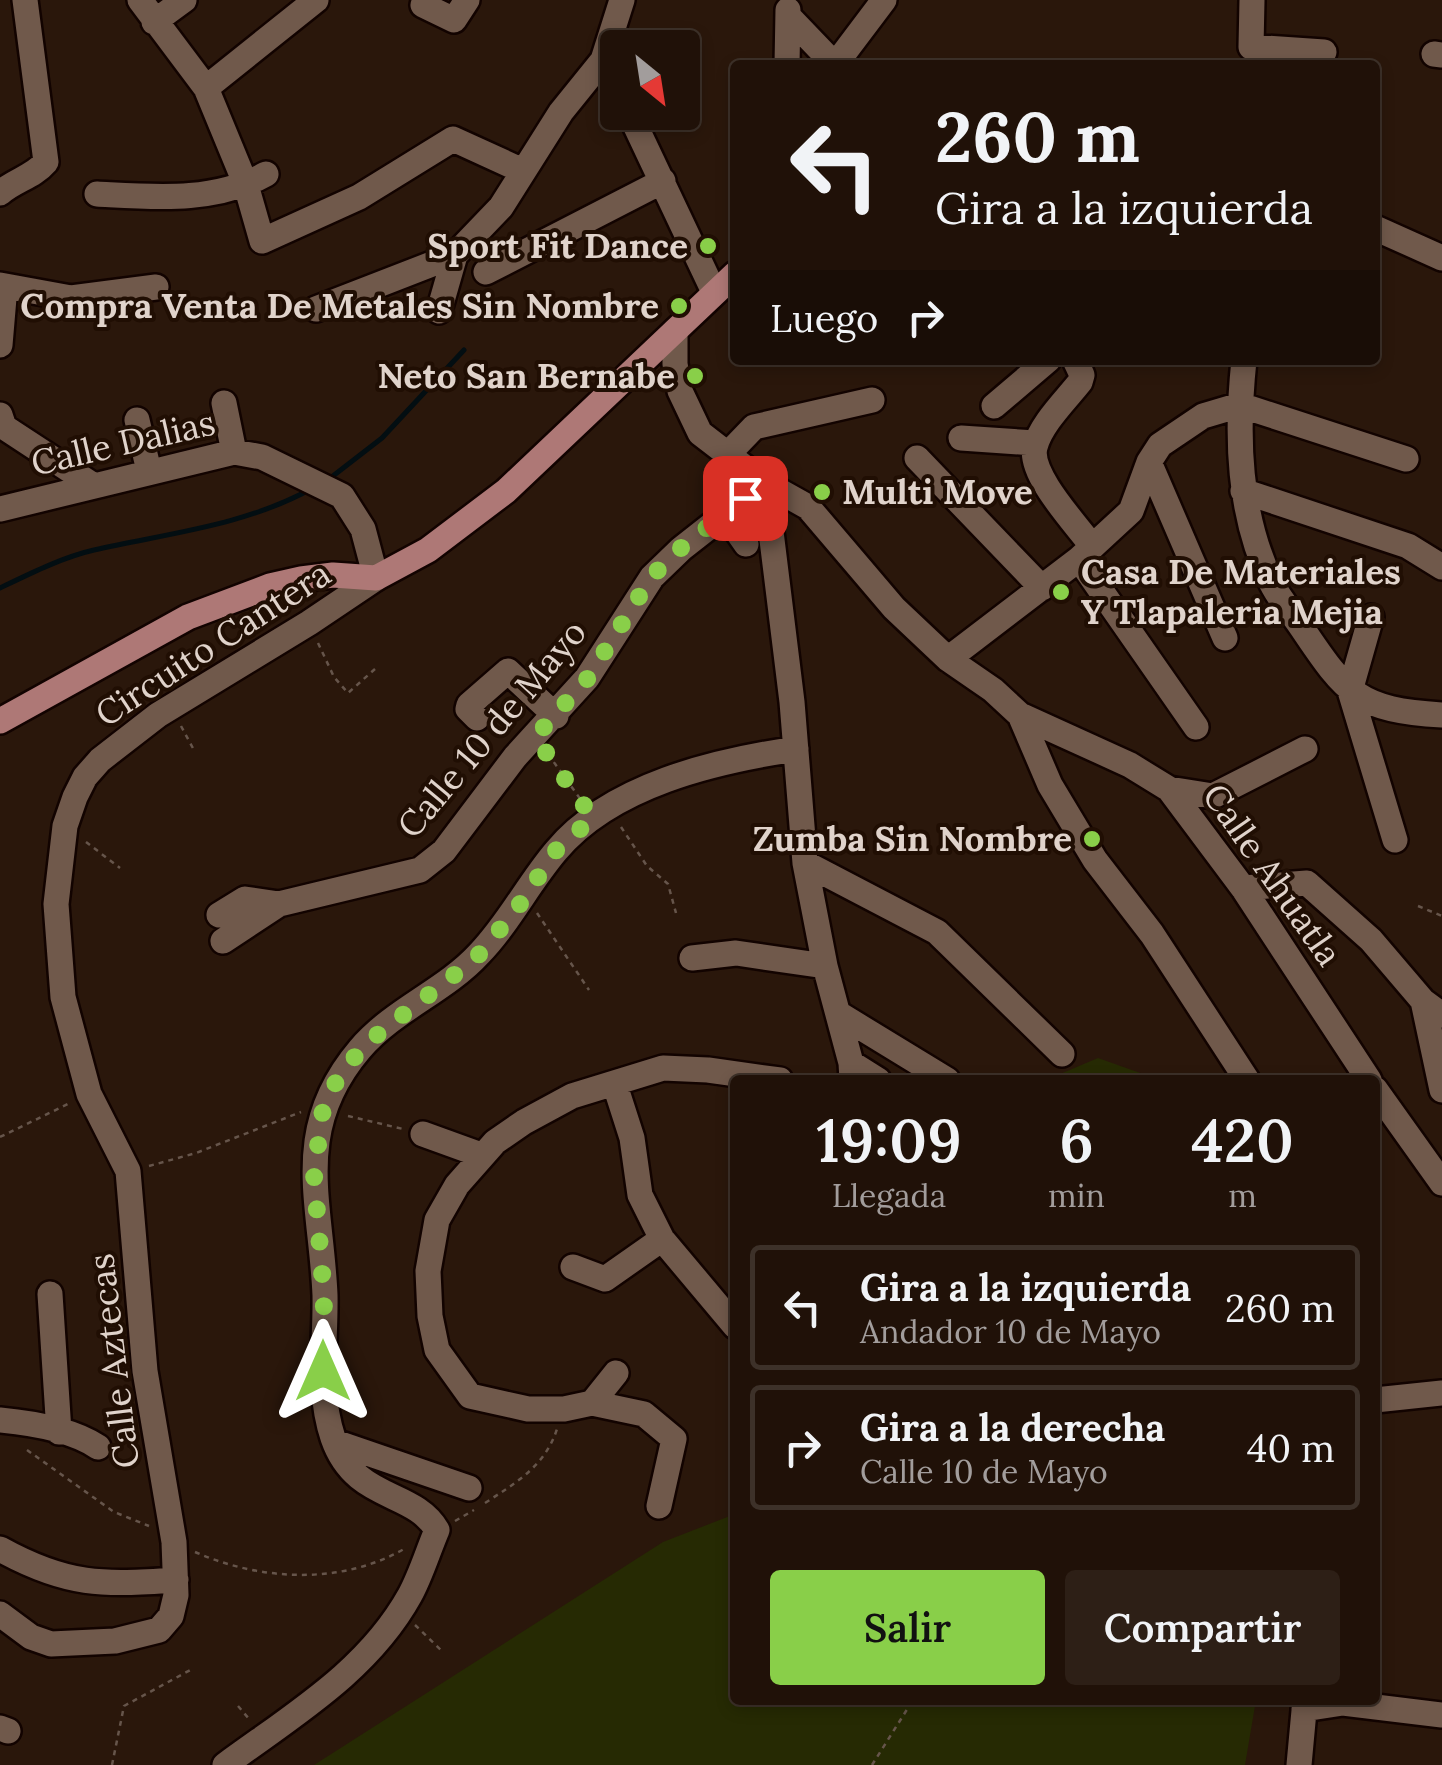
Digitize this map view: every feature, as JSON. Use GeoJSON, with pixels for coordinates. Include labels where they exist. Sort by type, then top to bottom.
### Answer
{"type":"FeatureCollection","features":[{"type":"Feature","properties":{"kind":"main road"},"geometry":{"type":"LineString","coordinates":[[0,720],[188,616],[301,579],[333,574],[376,578],[428,550],[506,492],[730,278]]}},
{"type":"Feature","properties":{"kind":"street"},"geometry":{"type":"LineString","coordinates":[[0,193],[10,184],[36,174],[46,162],[25,0]]}},
{"type":"Feature","properties":{"kind":"street"},"geometry":{"type":"LineString","coordinates":[[184,0],[147,11],[206,88],[256,179],[262,242],[358,197],[453,139],[522,171]]}},
{"type":"Feature","properties":{"kind":"street"},"geometry":{"type":"LineString","coordinates":[[206,88],[316,0]]}},
{"type":"Feature","properties":{"kind":"street"},"geometry":{"type":"LineString","coordinates":[[423,5],[454,20],[467,0]]}},
{"type":"Feature","properties":{"kind":"street"},"geometry":{"type":"LineString","coordinates":[[612,30],[622,0]]}},
{"type":"Feature","properties":{"kind":"street"},"geometry":{"type":"LineString","coordinates":[[839,60],[884,0]]}},
{"type":"Feature","properties":{"kind":"street"},"geometry":{"type":"LineString","coordinates":[[1252,0],[1251,48],[1324,52]]}},
{"type":"Feature","properties":{"kind":"street"},"geometry":{"type":"LineString","coordinates":[[788,8],[831,60]]}},
{"type":"Feature","properties":{"kind":"street"},"geometry":{"type":"LineString","coordinates":[[786,60],[788,8]]}},
{"type":"Feature","properties":{"kind":"street"},"geometry":{"type":"LineString","coordinates":[[316,309],[455,255],[501,208],[562,112],[600,64]]}},
{"type":"Feature","properties":{"kind":"street"},"geometry":{"type":"LineString","coordinates":[[638,130],[714,292]]}},
{"type":"Feature","properties":{"kind":"street"},"geometry":{"type":"LineString","coordinates":[[97,194],[174,198],[256,179]]}},
{"type":"Feature","properties":{"kind":"street"},"geometry":{"type":"LineString","coordinates":[[486,272],[663,181]]}},
{"type":"Feature","properties":{"kind":"street"},"geometry":{"type":"LineString","coordinates":[[1380,230],[1442,258]]}},
{"type":"Feature","properties":{"kind":"street"},"geometry":{"type":"LineString","coordinates":[[439,311],[455,255]]}},
{"type":"Feature","properties":{"kind":"street"},"geometry":{"type":"LineString","coordinates":[[0,345],[3,285],[71,298],[156,287]]}},
{"type":"Feature","properties":{"kind":"street","name":"Calle Ahuatla"},"geometry":{"type":"LineString","coordinates":[[675,331],[680,390],[700,433],[766,482],[808,507],[894,608],[948,659],[994,690],[1020,715],[1130,765],[1169,789],[1243,888],[1366,1075]]}},
{"type":"Feature","properties":{"kind":"street"},"geometry":{"type":"LineString","coordinates":[[994,406],[1042,365]]}},
{"type":"Feature","properties":{"kind":"street"},"geometry":{"type":"LineString","coordinates":[[1078,365],[1082,374],[1080,382],[1036,443],[1034,459],[1085,552],[1196,727]]}},
{"type":"Feature","properties":{"kind":"street"},"geometry":{"type":"LineString","coordinates":[[1244,365],[1240,405],[1243,492],[1253,540],[1274,588],[1329,670],[1350,691],[1399,712],[1441,721]]}},
{"type":"Feature","properties":{"kind":"street"},"geometry":{"type":"LineString","coordinates":[[727,455],[754,427],[872,400]]}},
{"type":"Feature","properties":{"kind":"street"},"geometry":{"type":"LineString","coordinates":[[224,403],[234,452]]}},
{"type":"Feature","properties":{"kind":"street"},"geometry":{"type":"LineString","coordinates":[[948,659],[1042,588],[1131,511],[1149,462],[1160,445],[1203,416],[1240,405],[1406,459]]}},
{"type":"Feature","properties":{"kind":"street"},"geometry":{"type":"LineString","coordinates":[[0,415],[4,427],[91,484]]}},
{"type":"Feature","properties":{"kind":"street"},"geometry":{"type":"LineString","coordinates":[[136,420],[148,471]]}},
{"type":"Feature","properties":{"kind":"street"},"geometry":{"type":"LineString","coordinates":[[961,438],[1036,443]]}},
{"type":"Feature","properties":{"kind":"street","name":"Calle Dalias"},"geometry":{"type":"LineString","coordinates":[[0,508],[234,452],[262,457],[342,496],[363,529],[376,578]]}},
{"type":"Feature","properties":{"kind":"street"},"geometry":{"type":"LineString","coordinates":[[917,458],[1042,588]]}},
{"type":"Feature","properties":{"kind":"street"},"geometry":{"type":"LineString","coordinates":[[1149,462],[1225,638]]}},
{"type":"Feature","properties":{"kind":"street"},"geometry":{"type":"LineString","coordinates":[[766,482],[796,749],[804,864],[851,1071]]}},
{"type":"Feature","properties":{"kind":"street","name":"Calle 10 de Mayo"},"geometry":{"type":"LineString","coordinates":[[222,941],[279,904],[420,870],[444,851],[515,757],[588,678],[652,576],[766,482]]}},
{"type":"Feature","properties":{"kind":"street"},"geometry":{"type":"LineString","coordinates":[[1243,492],[1408,546],[1442,567]]}},
{"type":"Feature","properties":{"kind":"street"},"geometry":{"type":"LineString","coordinates":[[725,514],[746,544]]}},
{"type":"Feature","properties":{"kind":"street","name":"Circuito Cantera"},"geometry":{"type":"LineString","coordinates":[[128,1171],[89,1094],[63,997],[56,904],[65,826],[85,777],[100,760],[171,706],[376,578]]}},
{"type":"Feature","properties":{"kind":"street"},"geometry":{"type":"LineString","coordinates":[[1371,617],[1350,691],[1394,840]]}},
{"type":"Feature","properties":{"kind":"street"},"geometry":{"type":"LineString","coordinates":[[477,718],[469,705],[508,672],[556,716]]}},
{"type":"Feature","properties":{"kind":"street"},"geometry":{"type":"LineString","coordinates":[[1020,715],[1050,784],[1094,860],[1162,948],[1244,1075]]}},
{"type":"Feature","properties":{"kind":"street"},"geometry":{"type":"LineString","coordinates":[[225,1765],[318,1699],[370,1649],[411,1594],[436,1530],[429,1517],[352,1474],[334,1442],[324,1405],[324,1296],[314,1175],[323,1109],[336,1082],[363,1046],[476,958],[557,849],[601,813],[677,774],[729,759],[796,749]]}},
{"type":"Feature","properties":{"kind":"street"},"geometry":{"type":"LineString","coordinates":[[1169,789],[1212,796],[1305,750]]}},
{"type":"Feature","properties":{"kind":"street"},"geometry":{"type":"LineString","coordinates":[[804,864],[938,932],[1062,1054]]}},
{"type":"Feature","properties":{"kind":"street"},"geometry":{"type":"LineString","coordinates":[[1243,888],[1306,883],[1370,940],[1432,1008],[1442,1090]]}},
{"type":"Feature","properties":{"kind":"street"},"geometry":{"type":"LineString","coordinates":[[219,914],[246,899],[279,904]]}},
{"type":"Feature","properties":{"kind":"street"},"geometry":{"type":"LineString","coordinates":[[692,958],[736,954],[825,966]]}},
{"type":"Feature","properties":{"kind":"street"},"geometry":{"type":"LineString","coordinates":[[839,1014],[939,1075]]}},
{"type":"Feature","properties":{"kind":"street"},"geometry":{"type":"LineString","coordinates":[[659,1506],[674,1439],[644,1414],[592,1402],[528,1410],[470,1396],[436,1350],[428,1271],[437,1220],[457,1184],[481,1154],[524,1122],[572,1096],[663,1068],[744,1075]]}},
{"type":"Feature","properties":{"kind":"street"},"geometry":{"type":"LineString","coordinates":[[615,1085],[632,1138],[640,1195],[662,1239],[730,1320]]}},
{"type":"Feature","properties":{"kind":"street"},"geometry":{"type":"LineString","coordinates":[[1380,1096],[1442,1183]]}},
{"type":"Feature","properties":{"kind":"street"},"geometry":{"type":"LineString","coordinates":[[423,1134],[481,1154]]}},
{"type":"Feature","properties":{"kind":"street","name":"Calle Aztecas"},"geometry":{"type":"LineString","coordinates":[[128,1171],[145,1371],[174,1542]]}},
{"type":"Feature","properties":{"kind":"street"},"geometry":{"type":"LineString","coordinates":[[573,1266],[605,1279],[662,1239]]}},
{"type":"Feature","properties":{"kind":"street"},"geometry":{"type":"LineString","coordinates":[[50,1294],[58,1432]]}},
{"type":"Feature","properties":{"kind":"street"},"geometry":{"type":"LineString","coordinates":[[592,1402],[616,1372]]}},
{"type":"Feature","properties":{"kind":"street"},"geometry":{"type":"LineString","coordinates":[[1380,1399],[1442,1392]]}},
{"type":"Feature","properties":{"kind":"street"},"geometry":{"type":"LineString","coordinates":[[0,1420],[31,1423],[86,1438],[98,1447]]}},
{"type":"Feature","properties":{"kind":"street"},"geometry":{"type":"LineString","coordinates":[[334,1442],[469,1488]]}},
{"type":"Feature","properties":{"kind":"street"},"geometry":{"type":"LineString","coordinates":[[0,1614],[31,1637],[51,1644],[142,1637],[159,1630],[171,1616],[176,1580],[174,1542]]}},
{"type":"Feature","properties":{"kind":"street"},"geometry":{"type":"LineString","coordinates":[[0,1549],[24,1563],[75,1582],[176,1580]]}},
{"type":"Feature","properties":{"kind":"street"},"geometry":{"type":"LineString","coordinates":[[1299,1765],[1304,1705]]}},
{"type":"Feature","properties":{"kind":"street"},"geometry":{"type":"LineString","coordinates":[[1360,1705],[1442,1715]]}},
{"type":"Feature","properties":{"kind":"path"},"geometry":{"type":"LineString","coordinates":[[309,623],[334,677],[348,693],[375,669]]}},
{"type":"Feature","properties":{"kind":"path"},"geometry":{"type":"LineString","coordinates":[[171,706],[196,752]]}},
{"type":"Feature","properties":{"kind":"path"},"geometry":{"type":"LineString","coordinates":[[535,737],[668,884],[676,913]]}},
{"type":"Feature","properties":{"kind":"path"},"geometry":{"type":"LineString","coordinates":[[65,826],[120,868]]}},
{"type":"Feature","properties":{"kind":"path"},"geometry":{"type":"LineString","coordinates":[[526,894],[589,990]]}},
{"type":"Feature","properties":{"kind":"path"},"geometry":{"type":"LineString","coordinates":[[1418,906],[1442,916]]}},
{"type":"Feature","properties":{"kind":"path"},"geometry":{"type":"LineString","coordinates":[[0,1137],[89,1094]]}},
{"type":"Feature","properties":{"kind":"path"},"geometry":{"type":"LineString","coordinates":[[128,1171],[196,1154],[280,1118],[323,1109],[423,1134]]}},
{"type":"Feature","properties":{"kind":"path"},"geometry":{"type":"LineString","coordinates":[[27,1450],[114,1512],[174,1542],[212,1559],[265,1573],[301,1576],[381,1562],[482,1506],[536,1468],[552,1446],[564,1408]]}},
{"type":"Feature","properties":{"kind":"path"},"geometry":{"type":"LineString","coordinates":[[400,1610],[442,1651]]}},
{"type":"Feature","properties":{"kind":"path"},"geometry":{"type":"LineString","coordinates":[[112,1765],[124,1706],[194,1668]]}},
{"type":"Feature","properties":{"kind":"path"},"geometry":{"type":"LineString","coordinates":[[872,1765],[911,1705]]}},
{"type":"Feature","properties":{"kind":"green space"},"geometry":{"type":"Polygon","coordinates":[[[1098,1058],[1146,1075],[1058,1075],[1098,1058]]]}},
{"type":"Feature","properties":{"kind":"green space"},"geometry":{"type":"Polygon","coordinates":[[[730,1516],[730,1705],[1255,1705],[1245,1765],[314,1765],[663,1542],[730,1516]]]}},
{"type":"Feature","properties":{"kind":"waterway"},"geometry":{"type":"LineString","coordinates":[[329,479],[382,438],[464,350]]}},
{"type":"Feature","properties":{"kind":"waterway"},"geometry":{"type":"LineString","coordinates":[[0,588],[82,553],[232,520],[311,489]]}},
{"type":"Feature","properties":{"kind":"place","name":"Sport Fit Dance"},"geometry":{"type":"Point","coordinates":[708,246]}},
{"type":"Feature","properties":{"kind":"place","name":"Compra Venta De Metales Sin Nombre"},"geometry":{"type":"Point","coordinates":[679,306]}},
{"type":"Feature","properties":{"kind":"place","name":"Neto San Bernabe"},"geometry":{"type":"Point","coordinates":[695,376]}},
{"type":"Feature","properties":{"kind":"place","name":"Multi Move"},"geometry":{"type":"Point","coordinates":[822,492]}},
{"type":"Feature","properties":{"kind":"place","name":"Casa De Materiales Y Tlapaleria Mejia"},"geometry":{"type":"Point","coordinates":[1061,592]}},
{"type":"Feature","properties":{"kind":"place","name":"Zumba Sin Nombre"},"geometry":{"type":"Point","coordinates":[1092,839]}},
{"type":"Feature","properties":{"kind":"route"},"geometry":{"type":"LineString","coordinates":[[323,1371],[324,1296],[314,1175],[323,1109],[336,1082],[363,1046],[476,958],[516,910],[557,849],[593,818],[535,737],[588,678],[652,576],[745,498]]}}]}
